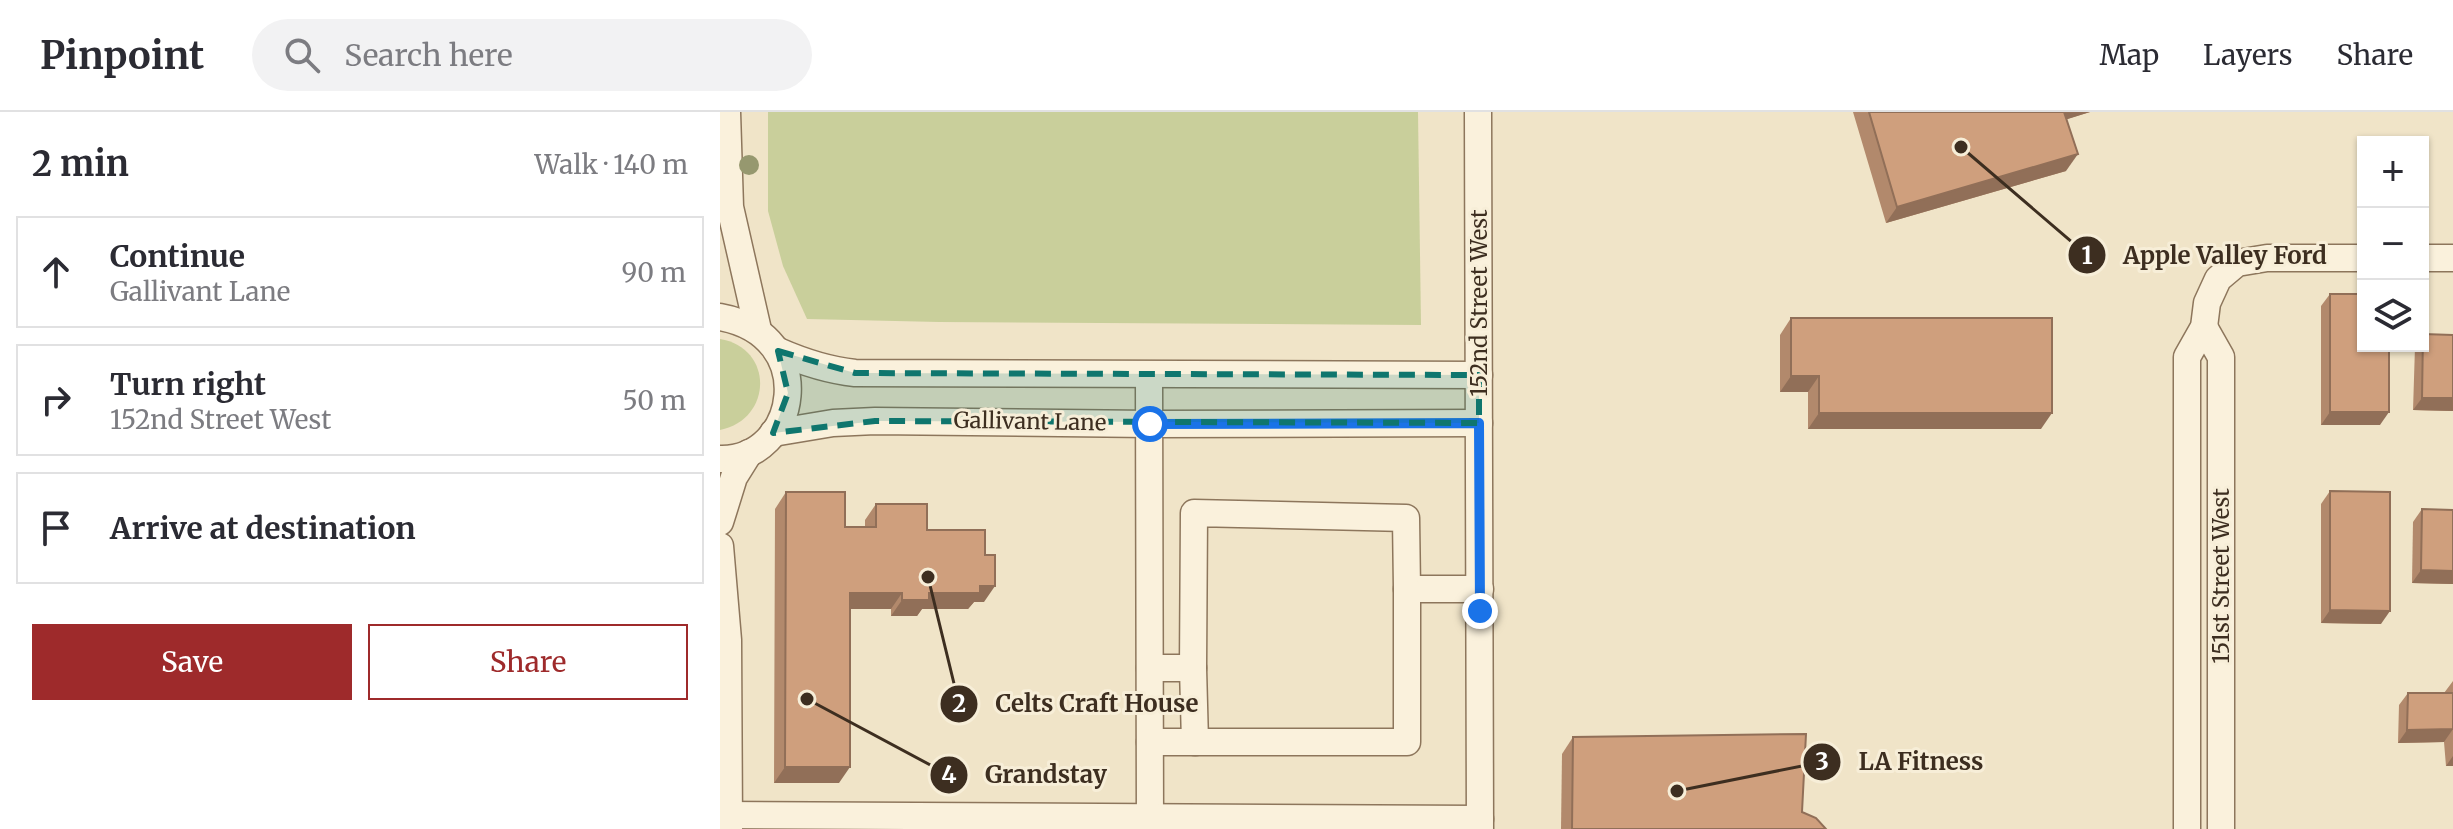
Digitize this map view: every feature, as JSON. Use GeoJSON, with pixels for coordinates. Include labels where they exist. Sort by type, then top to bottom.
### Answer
{"type":"FeatureCollection","features":[{"type":"Feature","properties":{"kind":"street"},"geometry":{"type":"LineString","coordinates":[[727,112],[730,207],[758,330]]}},
{"type":"Feature","properties":{"kind":"street","name":"152nd Street West"},"geometry":{"type":"LineString","coordinates":[[1478,112],[1480,824]]}},
{"type":"Feature","properties":{"kind":"street","name":"151st Street West"},"geometry":{"type":"LineString","coordinates":[[2187,829],[2187,357],[2204,327],[2207,303],[2218,279],[2237,263],[2267,258],[2357,258]]}},
{"type":"Feature","properties":{"kind":"street"},"geometry":{"type":"LineString","coordinates":[[2429,258],[2453,258]]}},
{"type":"Feature","properties":{"kind":"street"},"geometry":{"type":"LineString","coordinates":[[720,317],[740,320],[758,330],[778,351],[786,371],[788,393],[784,414],[773,433],[749,453],[734,477],[720,522]]}},
{"type":"Feature","properties":{"kind":"street","name":"151st Street West"},"geometry":{"type":"LineString","coordinates":[[2204,327],[2221,357],[2221,829]]}},
{"type":"Feature","properties":{"kind":"street","name":"Gallivant Lane"},"geometry":{"type":"LineString","coordinates":[[778,351],[834,371],[855,373],[1479,375]]}},
{"type":"Feature","properties":{"kind":"street"},"geometry":{"type":"LineString","coordinates":[[1149,376],[1150,824]]}},
{"type":"Feature","properties":{"kind":"street","name":"Gallivant Lane"},"geometry":{"type":"LineString","coordinates":[[773,433],[833,423],[875,421],[1479,423]]}},
{"type":"Feature","properties":{"kind":"street"},"geometry":{"type":"LineString","coordinates":[[720,459],[749,453]]}},
{"type":"Feature","properties":{"kind":"street"},"geometry":{"type":"LineString","coordinates":[[1150,742],[1195,742],[1407,742],[1406,518],[1194,513],[1195,742]]}},
{"type":"Feature","properties":{"kind":"street"},"geometry":{"type":"LineString","coordinates":[[720,546],[728,640],[726,820],[1480,824]]}},
{"type":"Feature","properties":{"kind":"street"},"geometry":{"type":"LineString","coordinates":[[1407,589],[1480,589]]}},
{"type":"Feature","properties":{"kind":"street"},"geometry":{"type":"LineString","coordinates":[[1150,668],[1193,668]]}},
{"type":"Feature","properties":{"kind":"highlighted area"},"geometry":{"type":"Polygon","coordinates":[[[778,351],[855,373],[1479,375],[1479,423],[875,421],[773,433],[788,393],[778,351]]]}},
{"type":"Feature","properties":{"kind":"green space"},"geometry":{"type":"Polygon","coordinates":[[[768,112],[1418,112],[1421,325],[807,319],[783,266],[768,211],[768,112]]]}},
{"type":"Feature","properties":{"kind":"green space"},"geometry":{"type":"Polygon","coordinates":[[[720,339],[738,345],[750,355],[758,369],[760,384],[758,399],[750,412],[737,423],[720,430],[720,339]]]}},
{"type":"Feature","properties":{"kind":"building"},"geometry":{"type":"Polygon","coordinates":[[[1869,112],[2064,112],[2078,154],[1897,207],[1869,112]]]}},
{"type":"Feature","properties":{"kind":"building"},"geometry":{"type":"Polygon","coordinates":[[[2330,294],[2357,294],[2357,352],[2389,352],[2389,412],[2330,412],[2330,294]]]}},
{"type":"Feature","properties":{"kind":"building"},"geometry":{"type":"Polygon","coordinates":[[[1791,318],[2052,318],[2052,413],[1819,413],[1819,376],[1791,376],[1791,318]]]}},
{"type":"Feature","properties":{"kind":"building"},"geometry":{"type":"Polygon","coordinates":[[[2429,334],[2453,335],[2453,398],[2422,398],[2423,352],[2429,352],[2429,334]]]}},
{"type":"Feature","properties":{"kind":"building"},"geometry":{"type":"Polygon","coordinates":[[[2330,491],[2390,492],[2390,611],[2330,610],[2330,491]]]}},
{"type":"Feature","properties":{"kind":"building"},"geometry":{"type":"Polygon","coordinates":[[[786,492],[845,492],[845,527],[876,527],[876,504],[927,504],[927,530],[985,530],[985,555],[995,555],[995,586],[980,586],[980,593],[929,593],[929,600],[902,600],[902,593],[850,593],[850,767],[785,767],[786,492]]]}},
{"type":"Feature","properties":{"kind":"building"},"geometry":{"type":"Polygon","coordinates":[[[2422,509],[2453,510],[2453,571],[2421,570],[2422,509]]]}},
{"type":"Feature","properties":{"kind":"building"},"geometry":{"type":"Polygon","coordinates":[[[2408,693],[2453,693],[2453,729],[2407,730],[2408,693]]]}},
{"type":"Feature","properties":{"kind":"building"},"geometry":{"type":"Polygon","coordinates":[[[1806,734],[1802,812],[1816,818],[1826,829],[1572,829],[1573,737],[1806,734]]]}},
{"type":"Feature","properties":{"kind":"place","name":"Apple Valley Ford"},"geometry":{"type":"Point","coordinates":[1961,147]}},
{"type":"Feature","properties":{"kind":"place","name":"Celts Craft House"},"geometry":{"type":"Point","coordinates":[928,577]}},
{"type":"Feature","properties":{"kind":"place","name":"Grandstay"},"geometry":{"type":"Point","coordinates":[807,699]}},
{"type":"Feature","properties":{"kind":"place","name":"LA Fitness"},"geometry":{"type":"Point","coordinates":[1677,791]}},
{"type":"Feature","properties":{"kind":"route"},"geometry":{"type":"LineString","coordinates":[[1150,424],[1479,423],[1480,611]]}}]}
